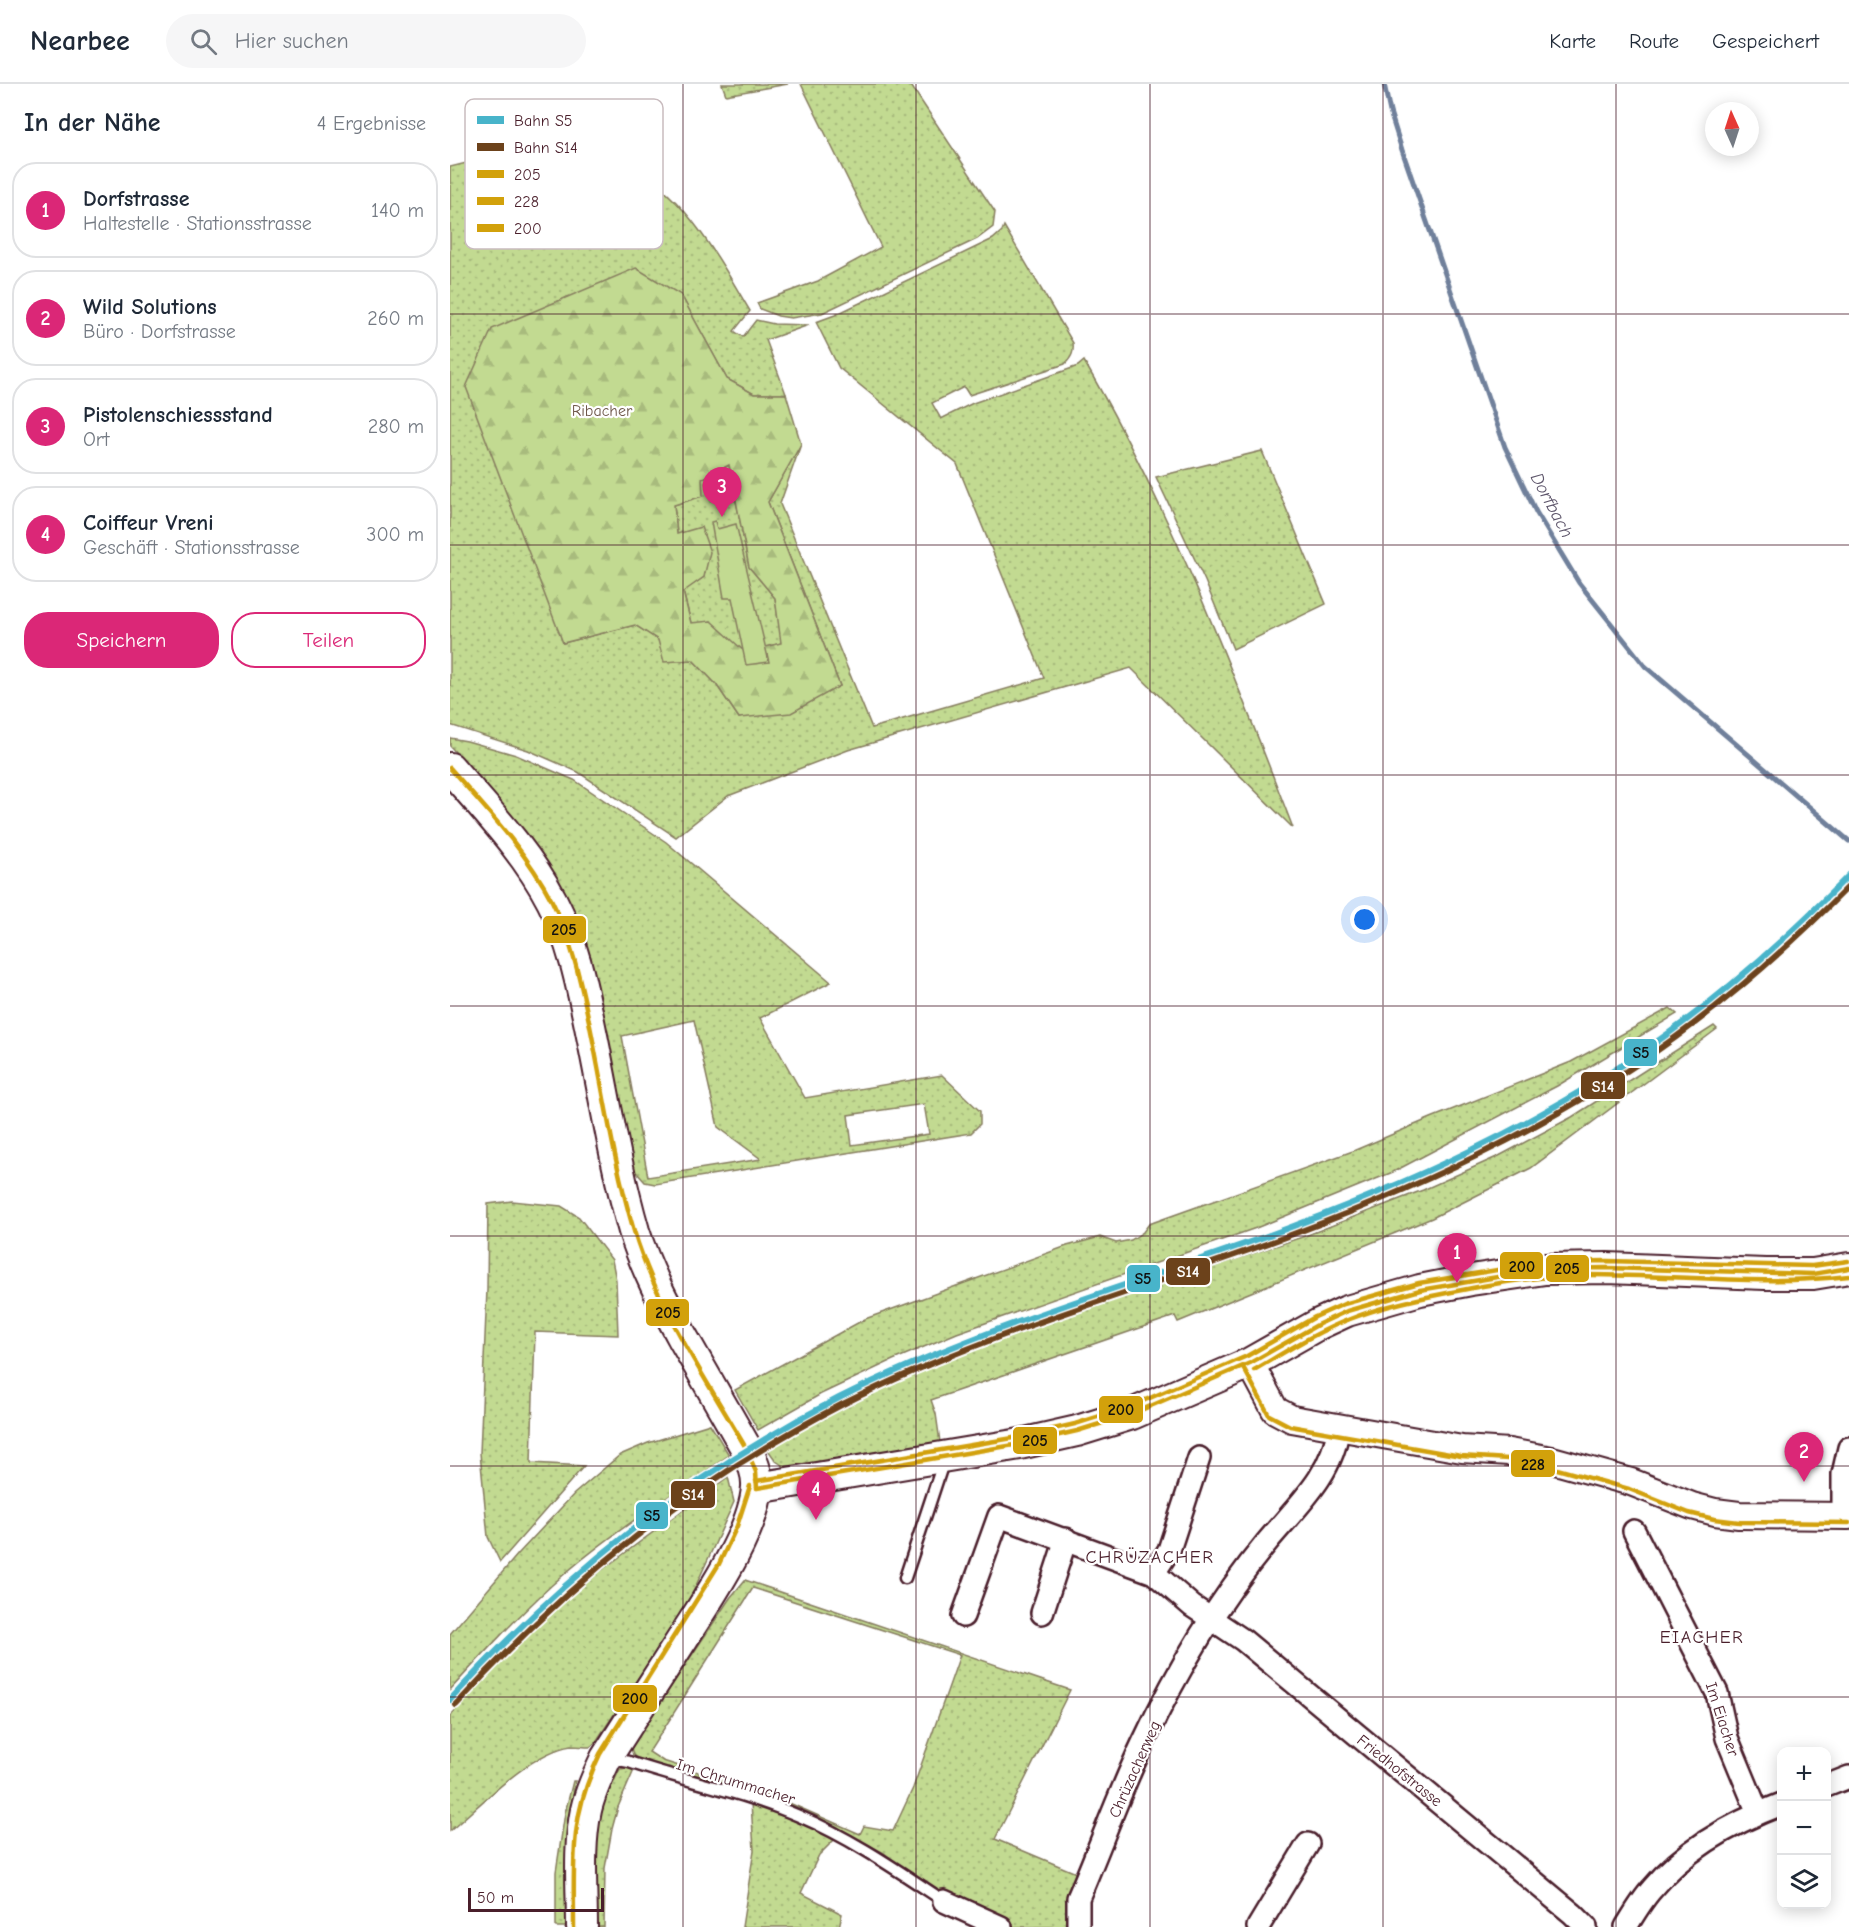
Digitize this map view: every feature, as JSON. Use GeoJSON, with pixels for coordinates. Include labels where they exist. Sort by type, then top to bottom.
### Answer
{"type":"FeatureCollection","features":[{"type":"Feature","properties":{"kind":"main road"},"geometry":{"type":"LineString","coordinates":[[450,768],[523,855],[554,904],[582,987],[618,1166],[634,1231],[656,1289],[737,1432],[757,1480],[748,1521],[735,1552],[606,1758],[595,1780],[586,1810],[583,1831],[582,1927]]}},
{"type":"Feature","properties":{"kind":"main road"},"geometry":{"type":"LineString","coordinates":[[757,1480],[945,1457],[1077,1431],[1132,1414],[1250,1363],[1347,1311],[1420,1290],[1545,1269],[1607,1268],[1813,1274],[1849,1268]]}},
{"type":"Feature","properties":{"kind":"street"},"geometry":{"type":"LineString","coordinates":[[1250,1363],[1275,1410],[1292,1419],[1462,1449],[1509,1452],[1552,1461],[1631,1482],[1692,1506],[1715,1512],[1739,1515],[1846,1516],[1843,1474],[1849,1448]]}},
{"type":"Feature","properties":{"kind":"street","name":"Chrüzacherweg"},"geometry":{"type":"LineString","coordinates":[[1078,1927],[1078,1898],[1142,1745],[1211,1618],[1263,1547],[1322,1475],[1333,1455],[1338,1428]]}},
{"type":"Feature","properties":{"kind":"street"},"geometry":{"type":"LineString","coordinates":[[1154,1573],[1169,1550],[1199,1458]]}},
{"type":"Feature","properties":{"kind":"street"},"geometry":{"type":"LineString","coordinates":[[963,1616],[999,1516],[1154,1573],[1192,1606],[1211,1618]]}},
{"type":"Feature","properties":{"kind":"street","name":"Im Eiacher"},"geometry":{"type":"LineString","coordinates":[[1634,1532],[1718,1693],[1727,1738],[1758,1813]]}},
{"type":"Feature","properties":{"kind":"street"},"geometry":{"type":"LineString","coordinates":[[1042,1613],[1066,1539]]}},
{"type":"Feature","properties":{"kind":"street","name":"Friedhofstrasse"},"geometry":{"type":"LineString","coordinates":[[1211,1618],[1243,1640],[1430,1794],[1586,1927]]}},
{"type":"Feature","properties":{"kind":"street"},"geometry":{"type":"LineString","coordinates":[[1831,1784],[1849,1777]]}},
{"type":"Feature","properties":{"kind":"street"},"geometry":{"type":"LineString","coordinates":[[1626,1927],[1652,1889],[1689,1852],[1758,1813],[1777,1806]]}},
{"type":"Feature","properties":{"kind":"street"},"geometry":{"type":"LineString","coordinates":[[1258,1927],[1308,1844]]}},
{"type":"Feature","properties":{"kind":"street"},"geometry":{"type":"LineString","coordinates":[[944,1901],[1001,1927]]}},
{"type":"Feature","properties":{"kind":"lane"},"geometry":{"type":"LineString","coordinates":[[905,1578],[945,1457]]}},
{"type":"Feature","properties":{"kind":"lane","name":"Im Chrummacher"},"geometry":{"type":"LineString","coordinates":[[606,1758],[629,1762],[757,1800],[797,1815],[843,1836],[944,1901]]}},
{"type":"Feature","properties":{"kind":"green space"},"geometry":{"type":"Polygon","coordinates":[[[722,84],[788,84],[726,95],[722,84]]]}},
{"type":"Feature","properties":{"kind":"green space"},"geometry":{"type":"Polygon","coordinates":[[[801,84],[910,84],[995,212],[993,227],[977,239],[822,313],[791,318],[760,309],[757,303],[818,281],[881,247],[801,84]]]}},
{"type":"Feature","properties":{"kind":"green space"},"geometry":{"type":"Polygon","coordinates":[[[465,163],[465,249],[663,249],[663,191],[699,230],[750,311],[734,331],[743,337],[756,320],[774,324],[809,325],[766,340],[786,394],[754,394],[727,379],[681,295],[563,643],[635,625],[693,660],[716,684],[739,718],[840,686],[768,502],[801,444],[780,504],[872,728],[1044,678],[957,464],[839,368],[816,322],[993,239],[1004,226],[1073,343],[1072,354],[1065,364],[969,395],[964,387],[932,403],[941,419],[973,403],[1078,366],[1084,361],[1144,474],[1198,590],[1293,828],[1131,668],[848,750],[728,796],[676,837],[578,772],[528,750],[450,725],[450,167],[465,163]]]}},
{"type":"Feature","properties":{"kind":"green space","name":"Ribacher"},"geometry":{"type":"Polygon","coordinates":[[[636,268],[681,295],[727,379],[754,394],[786,394],[801,444],[768,502],[840,686],[791,713],[739,718],[716,684],[693,660],[664,662],[658,640],[635,625],[563,643],[466,387],[492,329],[636,268]],[[729,465],[702,479],[703,496],[674,505],[677,534],[701,527],[710,552],[704,577],[683,592],[691,623],[711,621],[745,652],[781,643],[775,598],[749,567],[729,465]]]}},
{"type":"Feature","properties":{"kind":"green space"},"geometry":{"type":"Polygon","coordinates":[[[1262,451],[1326,604],[1233,649],[1205,581],[1156,477],[1262,451]]]}},
{"type":"Feature","properties":{"kind":"green space"},"geometry":{"type":"Polygon","coordinates":[[[729,465],[749,567],[775,598],[782,643],[745,652],[691,623],[683,591],[704,577],[677,534],[674,505],[702,496],[701,479],[729,465]]]}},
{"type":"Feature","properties":{"kind":"green space"},"geometry":{"type":"Polygon","coordinates":[[[715,521],[717,529],[736,524],[769,662],[746,665],[732,598],[724,598],[711,522],[715,521]]]}},
{"type":"Feature","properties":{"kind":"green space"},"geometry":{"type":"Polygon","coordinates":[[[450,738],[467,741],[516,755],[574,780],[666,842],[831,982],[760,1018],[805,1098],[942,1075],[980,1111],[980,1124],[971,1133],[655,1184],[645,1182],[637,1173],[629,1173],[601,1023],[474,773],[450,746],[450,738]],[[694,1020],[622,1036],[648,1177],[761,1159],[718,1127],[694,1020]],[[924,1104],[848,1115],[852,1145],[929,1134],[924,1104]]]}},
{"type":"Feature","properties":{"kind":"green space"},"geometry":{"type":"Polygon","coordinates":[[[1670,1008],[1677,1014],[1557,1086],[1393,1172],[1256,1228],[957,1333],[821,1394],[758,1430],[735,1390],[865,1319],[1067,1246],[1100,1237],[1116,1243],[1131,1240],[1143,1232],[1149,1224],[1353,1151],[1571,1062],[1670,1008]]]}},
{"type":"Feature","properties":{"kind":"green space"},"geometry":{"type":"Polygon","coordinates":[[[1714,1026],[1717,1029],[1531,1168],[1432,1218],[1178,1322],[1175,1316],[931,1400],[936,1414],[941,1449],[788,1469],[776,1461],[766,1447],[894,1383],[953,1357],[1305,1236],[1423,1190],[1499,1156],[1572,1117],[1714,1026]]]}},
{"type":"Feature","properties":{"kind":"green space"},"geometry":{"type":"Polygon","coordinates":[[[512,1201],[561,1206],[579,1217],[612,1260],[616,1280],[618,1335],[535,1332],[531,1463],[584,1466],[500,1562],[488,1537],[480,1453],[488,1204],[512,1201]]]}},
{"type":"Feature","properties":{"kind":"green space"},"geometry":{"type":"Polygon","coordinates":[[[710,1424],[729,1455],[638,1517],[573,1567],[526,1610],[450,1690],[450,1634],[518,1554],[574,1494],[620,1455],[648,1443],[710,1424]]]}},
{"type":"Feature","properties":{"kind":"green space"},"geometry":{"type":"Polygon","coordinates":[[[728,1477],[734,1502],[688,1603],[595,1743],[590,1747],[571,1746],[556,1750],[523,1768],[450,1831],[450,1716],[531,1630],[576,1589],[728,1477]]]}},
{"type":"Feature","properties":{"kind":"green space"},"geometry":{"type":"Polygon","coordinates":[[[745,1580],[1070,1690],[995,1839],[1076,1873],[1069,1894],[1070,1927],[1012,1927],[918,1880],[884,1853],[842,1831],[639,1761],[633,1755],[631,1748],[636,1739],[730,1598],[745,1580]],[[753,1588],[649,1752],[663,1761],[771,1795],[860,1834],[864,1826],[893,1831],[913,1788],[960,1655],[753,1588]]]}},
{"type":"Feature","properties":{"kind":"green space"},"geometry":{"type":"Polygon","coordinates":[[[620,1769],[634,1770],[618,1807],[605,1868],[604,1927],[592,1927],[594,1840],[601,1808],[620,1769]]]}},
{"type":"Feature","properties":{"kind":"green space"},"geometry":{"type":"Polygon","coordinates":[[[573,1781],[575,1781],[570,1822],[571,1927],[556,1927],[556,1872],[565,1813],[573,1781]]]}},
{"type":"Feature","properties":{"kind":"green space"},"geometry":{"type":"Polygon","coordinates":[[[751,1803],[836,1838],[819,1855],[801,1893],[842,1914],[839,1927],[742,1927],[754,1850],[751,1803]]]}},
{"type":"Feature","properties":{"kind":"waterway","name":"Dorfbach"},"geometry":{"type":"LineString","coordinates":[[1384,84],[1402,150],[1505,447],[1536,512],[1579,583],[1645,666],[1849,841]]}},
{"type":"Feature","properties":{"kind":"rail line","name":"S5"},"geometry":{"type":"LineString","coordinates":[[450,1700],[538,1611],[631,1531],[730,1460],[783,1428],[890,1373],[943,1351],[1049,1311],[1317,1217],[1423,1173],[1525,1123],[1622,1065],[1693,1015],[1762,958],[1849,875]]}},
{"type":"Feature","properties":{"kind":"rail line","name":"S14"},"geometry":{"type":"LineString","coordinates":[[456,1705],[499,1659],[589,1575],[684,1501],[735,1466],[788,1434],[843,1404],[946,1357],[1320,1224],[1426,1180],[1529,1129],[1628,1070],[1699,1020],[1766,965],[1849,886]]}},
{"type":"Feature","properties":{"kind":"transit line","name":"205"},"geometry":{"type":"LineString","coordinates":[[450,768],[518,848],[542,883],[559,916],[579,978],[621,1180],[634,1231],[655,1287],[669,1315],[746,1448],[756,1472],[757,1488]]}},
{"type":"Feature","properties":{"kind":"transit line","name":"200"},"geometry":{"type":"LineString","coordinates":[[756,1481],[1019,1437],[1075,1424],[1129,1407],[1247,1356],[1315,1317],[1344,1304],[1419,1283],[1545,1262],[1607,1261],[1812,1266],[1848,1261]]}},
{"type":"Feature","properties":{"kind":"transit line","name":"205"},"geometry":{"type":"LineString","coordinates":[[757,1488],[1020,1444],[1077,1431],[1132,1414],[1250,1363],[1347,1311],[1420,1290],[1545,1269],[1607,1268],[1813,1274],[1849,1268]]}},
{"type":"Feature","properties":{"kind":"transit line","name":"228"},"geometry":{"type":"LineString","coordinates":[[1254,1370],[1337,1324],[1384,1307],[1460,1290],[1534,1278],[1623,1275],[1784,1280],[1849,1276]]}},
{"type":"Feature","properties":{"kind":"transit line","name":"228"},"geometry":{"type":"LineString","coordinates":[[1243,1367],[1269,1415],[1290,1426],[1461,1456],[1508,1459],[1550,1467],[1629,1489],[1689,1513],[1714,1519],[1739,1522],[1849,1523]]}},
{"type":"Feature","properties":{"kind":"transit line","name":"200"},"geometry":{"type":"LineString","coordinates":[[574,1927],[575,1839],[583,1798],[590,1777],[600,1754],[719,1564],[737,1526],[750,1486]]}},
{"type":"Feature","properties":{"kind":"place","name":"Pistolenschiessstand"},"geometry":{"type":"Point","coordinates":[722,517]}},
{"type":"Feature","properties":{"kind":"place","name":"Dorfstrasse"},"geometry":{"type":"Point","coordinates":[1457,1283]}},
{"type":"Feature","properties":{"kind":"place","name":"Wild Solutions"},"geometry":{"type":"Point","coordinates":[1804,1482]}},
{"type":"Feature","properties":{"kind":"place","name":"Coiffeur Vreni"},"geometry":{"type":"Point","coordinates":[816,1520]}},
{"type":"Feature","properties":{"kind":"district","name":"CHRÜZACHER"},"geometry":{"type":"Point","coordinates":[1150,1557]}},
{"type":"Feature","properties":{"kind":"district","name":"EIACHER"},"geometry":{"type":"Point","coordinates":[1702,1637]}}]}
